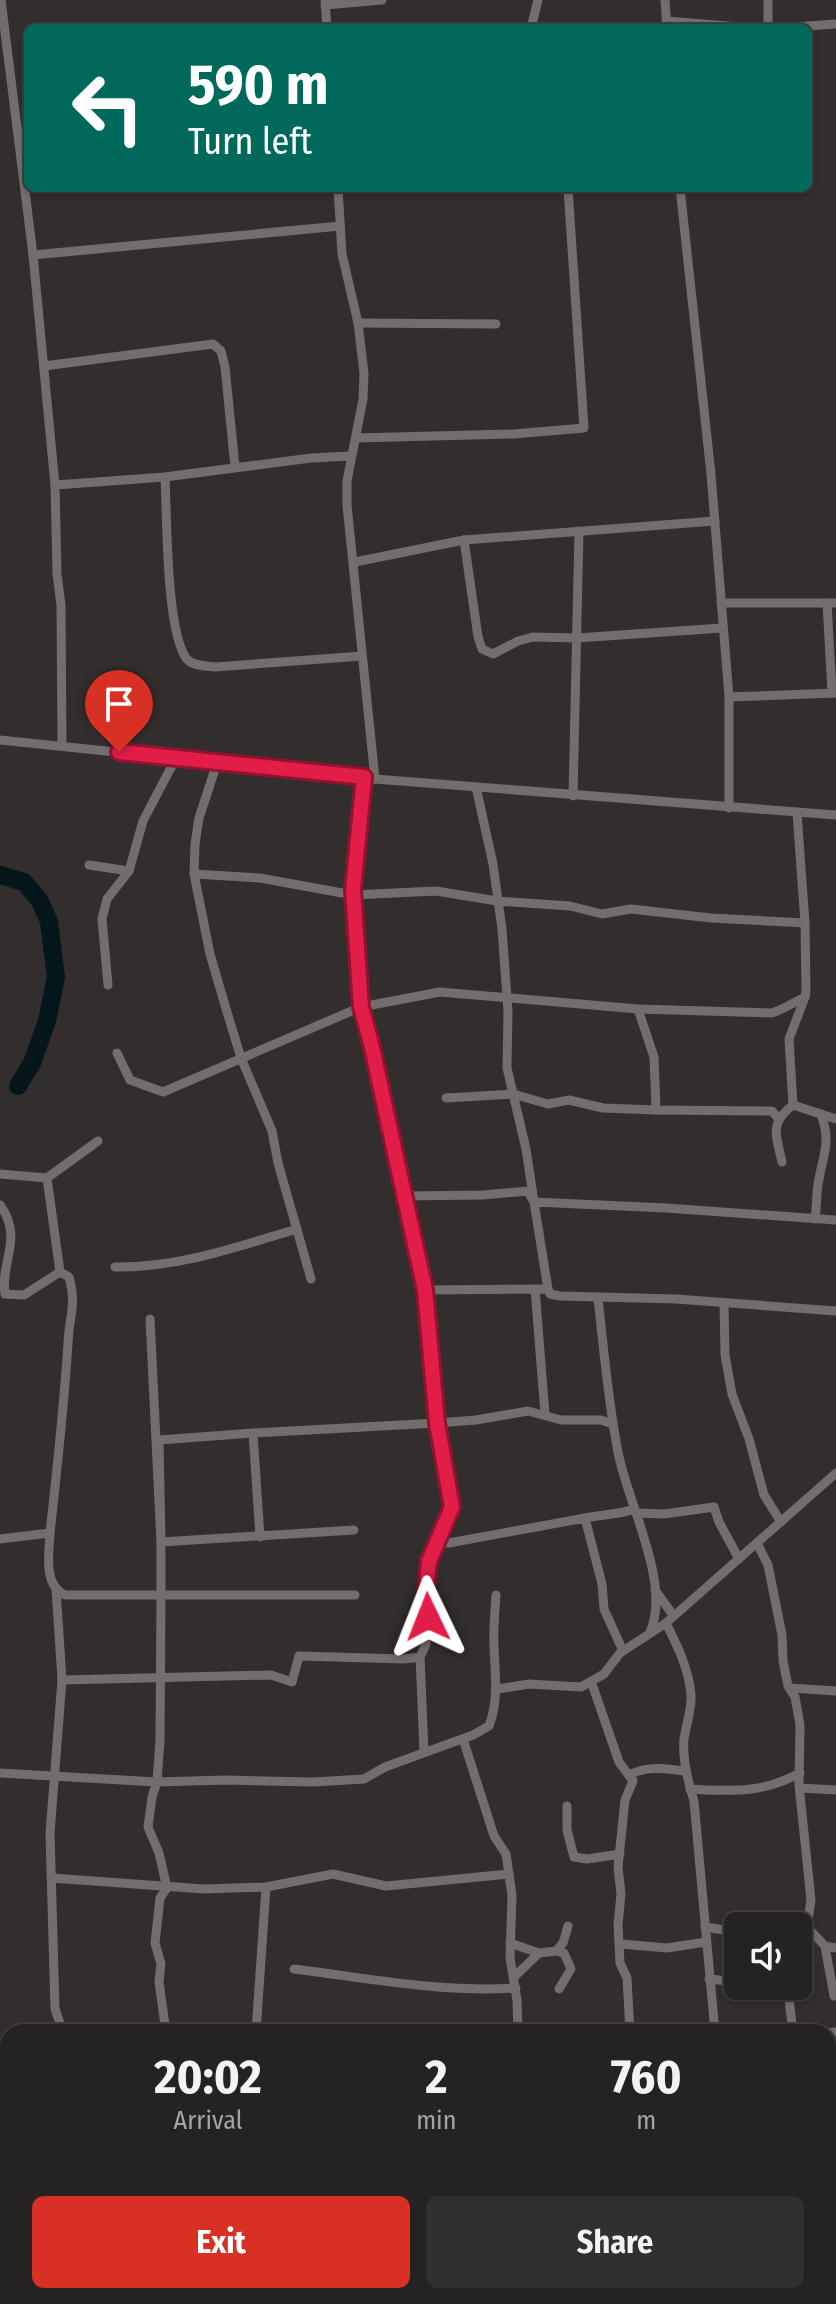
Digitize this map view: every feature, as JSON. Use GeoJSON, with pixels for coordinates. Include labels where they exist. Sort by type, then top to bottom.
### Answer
{"type":"FeatureCollection","features":[{"type":"Feature","properties":{"kind":"street"},"geometry":{"type":"LineString","coordinates":[[1,0],[24,183]]}},
{"type":"Feature","properties":{"kind":"street"},"geometry":{"type":"LineString","coordinates":[[327,24],[325,3],[382,0]]}},
{"type":"Feature","properties":{"kind":"street"},"geometry":{"type":"LineString","coordinates":[[532,24],[538,0]]}},
{"type":"Feature","properties":{"kind":"street"},"geometry":{"type":"LineString","coordinates":[[665,0],[666,24]]}},
{"type":"Feature","properties":{"kind":"street"},"geometry":{"type":"LineString","coordinates":[[768,0],[768,24]]}},
{"type":"Feature","properties":{"kind":"street"},"geometry":{"type":"LineString","coordinates":[[812,26],[836,24]]}},
{"type":"Feature","properties":{"kind":"street"},"geometry":{"type":"LineString","coordinates":[[25,192],[55,485],[57,574],[61,605],[62,746]]}},
{"type":"Feature","properties":{"kind":"street"},"geometry":{"type":"LineString","coordinates":[[338,192],[342,254],[358,323],[364,388],[351,456],[347,505],[375,779]]}},
{"type":"Feature","properties":{"kind":"street"},"geometry":{"type":"LineString","coordinates":[[356,438],[513,434],[584,428],[568,192]]}},
{"type":"Feature","properties":{"kind":"street"},"geometry":{"type":"LineString","coordinates":[[680,192],[715,521],[729,697],[729,808]]}},
{"type":"Feature","properties":{"kind":"street"},"geometry":{"type":"LineString","coordinates":[[33,255],[340,226]]}},
{"type":"Feature","properties":{"kind":"street"},"geometry":{"type":"LineString","coordinates":[[358,323],[496,324]]}},
{"type":"Feature","properties":{"kind":"street"},"geometry":{"type":"LineString","coordinates":[[44,366],[213,344],[221,351],[225,367],[235,467]]}},
{"type":"Feature","properties":{"kind":"street"},"geometry":{"type":"LineString","coordinates":[[55,485],[165,477],[311,458],[351,456]]}},
{"type":"Feature","properties":{"kind":"street"},"geometry":{"type":"LineString","coordinates":[[165,477],[171,595],[186,660],[215,667],[362,656]]}},
{"type":"Feature","properties":{"kind":"street"},"geometry":{"type":"LineString","coordinates":[[355,562],[464,540],[715,521]]}},
{"type":"Feature","properties":{"kind":"street"},"geometry":{"type":"LineString","coordinates":[[573,796],[579,531]]}},
{"type":"Feature","properties":{"kind":"street"},"geometry":{"type":"LineString","coordinates":[[464,540],[482,649],[493,654],[533,637],[577,638],[722,628]]}},
{"type":"Feature","properties":{"kind":"street"},"geometry":{"type":"LineString","coordinates":[[721,603],[832,603],[834,692],[729,697]]}},
{"type":"Feature","properties":{"kind":"street"},"geometry":{"type":"LineString","coordinates":[[0,740],[375,779],[836,815]]}},
{"type":"Feature","properties":{"kind":"street"},"geometry":{"type":"LineString","coordinates":[[108,985],[102,919],[107,899],[129,871],[143,821],[176,758]]}},
{"type":"Feature","properties":{"kind":"street"},"geometry":{"type":"LineString","coordinates":[[217,763],[199,818],[194,874],[210,954],[241,1058],[272,1131],[311,1279]]}},
{"type":"Feature","properties":{"kind":"street"},"geometry":{"type":"LineString","coordinates":[[364,777],[353,895],[361,1007],[425,1290],[437,1423],[452,1507],[427,1576],[426,1644],[420,1657],[424,1752]]}},
{"type":"Feature","properties":{"kind":"street"},"geometry":{"type":"LineString","coordinates":[[476,787],[493,864],[502,929],[509,1032],[507,1068],[550,1294],[598,1299],[676,1299],[836,1311]]}},
{"type":"Feature","properties":{"kind":"street"},"geometry":{"type":"LineString","coordinates":[[793,1105],[789,1039],[805,997],[805,923],[797,813]]}},
{"type":"Feature","properties":{"kind":"street"},"geometry":{"type":"LineString","coordinates":[[89,865],[129,871]]}},
{"type":"Feature","properties":{"kind":"street"},"geometry":{"type":"LineString","coordinates":[[194,874],[260,878],[353,895],[436,891],[497,901],[570,906],[602,914],[631,909],[711,918],[805,923]]}},
{"type":"Feature","properties":{"kind":"street"},"geometry":{"type":"LineString","coordinates":[[117,1053],[130,1080],[163,1092],[361,1007],[440,992],[638,1009],[772,1013],[805,997]]}},
{"type":"Feature","properties":{"kind":"street"},"geometry":{"type":"LineString","coordinates":[[638,1009],[654,1057],[656,1110]]}},
{"type":"Feature","properties":{"kind":"street"},"geometry":{"type":"LineString","coordinates":[[446,1098],[513,1094],[548,1104],[569,1100],[603,1108],[772,1111],[778,1118],[777,1137],[782,1162]]}},
{"type":"Feature","properties":{"kind":"street"},"geometry":{"type":"LineString","coordinates":[[793,1105],[836,1119]]}},
{"type":"Feature","properties":{"kind":"street"},"geometry":{"type":"LineString","coordinates":[[778,1118],[793,1105]]}},
{"type":"Feature","properties":{"kind":"street"},"geometry":{"type":"LineString","coordinates":[[815,1219],[818,1183],[827,1152],[828,1132],[821,1114]]}},
{"type":"Feature","properties":{"kind":"street"},"geometry":{"type":"LineString","coordinates":[[0,1174],[47,1178],[98,1141]]}},
{"type":"Feature","properties":{"kind":"street"},"geometry":{"type":"LineString","coordinates":[[47,1178],[60,1272]]}},
{"type":"Feature","properties":{"kind":"street"},"geometry":{"type":"LineString","coordinates":[[403,1196],[528,1191],[534,1202]]}},
{"type":"Feature","properties":{"kind":"street"},"geometry":{"type":"LineString","coordinates":[[534,1202],[836,1220]]}},
{"type":"Feature","properties":{"kind":"street"},"geometry":{"type":"LineString","coordinates":[[0,1205],[10,1220],[10,1251],[3,1284],[5,1294],[24,1295],[60,1272]]}},
{"type":"Feature","properties":{"kind":"street"},"geometry":{"type":"LineString","coordinates":[[115,1267],[150,1268],[196,1259],[297,1229]]}},
{"type":"Feature","properties":{"kind":"street"},"geometry":{"type":"LineString","coordinates":[[60,1272],[69,1277],[74,1300],[50,1533],[49,1573],[56,1589],[62,1680],[50,1833],[55,2009],[60,2024]]}},
{"type":"Feature","properties":{"kind":"street"},"geometry":{"type":"LineString","coordinates":[[535,1289],[545,1414]]}},
{"type":"Feature","properties":{"kind":"street"},"geometry":{"type":"LineString","coordinates":[[425,1290],[548,1289]]}},
{"type":"Feature","properties":{"kind":"street"},"geometry":{"type":"LineString","coordinates":[[598,1299],[613,1424],[622,1471],[645,1541],[655,1590],[654,1621],[648,1635]]}},
{"type":"Feature","properties":{"kind":"street"},"geometry":{"type":"LineString","coordinates":[[724,1303],[725,1355],[732,1394],[749,1439],[764,1495],[781,1522]]}},
{"type":"Feature","properties":{"kind":"street"},"geometry":{"type":"LineString","coordinates":[[150,1319],[161,1542]]}},
{"type":"Feature","properties":{"kind":"street"},"geometry":{"type":"LineString","coordinates":[[165,2024],[159,1982],[161,1964],[155,1943],[160,1898],[167,1888],[159,1853],[148,1827],[157,1782],[161,1676],[159,1440],[476,1420],[510,1412],[545,1414],[561,1420],[601,1420],[613,1424]]}},
{"type":"Feature","properties":{"kind":"street"},"geometry":{"type":"LineString","coordinates":[[253,1433],[260,1537]]}},
{"type":"Feature","properties":{"kind":"street"},"geometry":{"type":"LineString","coordinates":[[498,1689],[529,1684],[581,1687],[604,1674],[623,1651],[669,1619],[836,1473]]}},
{"type":"Feature","properties":{"kind":"street"},"geometry":{"type":"LineString","coordinates":[[437,1542],[449,1543],[612,1512],[664,1514],[714,1507],[739,1559]]}},
{"type":"Feature","properties":{"kind":"street"},"geometry":{"type":"LineString","coordinates":[[585,1518],[602,1584],[604,1609],[623,1651]]}},
{"type":"Feature","properties":{"kind":"street"},"geometry":{"type":"LineString","coordinates":[[161,1542],[354,1530]]}},
{"type":"Feature","properties":{"kind":"street"},"geometry":{"type":"LineString","coordinates":[[0,1539],[50,1533]]}},
{"type":"Feature","properties":{"kind":"street"},"geometry":{"type":"LineString","coordinates":[[757,1543],[768,1565],[790,1688],[795,1697],[800,1725],[804,1848],[810,1869],[811,1900],[807,1912]]}},
{"type":"Feature","properties":{"kind":"street"},"geometry":{"type":"LineString","coordinates":[[56,1589],[65,1595],[355,1595]]}},
{"type":"Feature","properties":{"kind":"street"},"geometry":{"type":"LineString","coordinates":[[655,1590],[669,1619],[690,1686],[691,1700],[683,1748],[694,1801],[714,2024]]}},
{"type":"Feature","properties":{"kind":"street"},"geometry":{"type":"LineString","coordinates":[[0,1773],[157,1782],[364,1779],[385,1767],[463,1739],[489,1726],[498,1689],[493,1642],[496,1595]]}},
{"type":"Feature","properties":{"kind":"street"},"geometry":{"type":"LineString","coordinates":[[62,1680],[271,1675],[292,1682],[299,1656],[420,1657]]}},
{"type":"Feature","properties":{"kind":"street"},"geometry":{"type":"LineString","coordinates":[[591,1681],[608,1737],[619,1762],[633,1781],[625,1800],[618,1867],[621,1894],[618,1925],[620,1963],[627,1978],[630,2024]]}},
{"type":"Feature","properties":{"kind":"street"},"geometry":{"type":"LineString","coordinates":[[790,1688],[836,1691]]}},
{"type":"Feature","properties":{"kind":"street"},"geometry":{"type":"LineString","coordinates":[[463,1739],[494,1836],[506,1854],[512,1895],[510,1943],[518,2024]]}},
{"type":"Feature","properties":{"kind":"street"},"geometry":{"type":"LineString","coordinates":[[629,1775],[643,1768],[666,1767],[686,1771]]}},
{"type":"Feature","properties":{"kind":"street"},"geometry":{"type":"LineString","coordinates":[[690,1789],[742,1792],[785,1781],[800,1773]]}},
{"type":"Feature","properties":{"kind":"street"},"geometry":{"type":"LineString","coordinates":[[800,1788],[836,1790]]}},
{"type":"Feature","properties":{"kind":"street"},"geometry":{"type":"LineString","coordinates":[[567,1806],[567,1830],[574,1857],[587,1859],[620,1854]]}},
{"type":"Feature","properties":{"kind":"street"},"geometry":{"type":"LineString","coordinates":[[51,1878],[167,1888],[266,1887],[333,1874],[386,1886],[509,1874]]}},
{"type":"Feature","properties":{"kind":"street"},"geometry":{"type":"LineString","coordinates":[[257,2024],[266,1887]]}},
{"type":"Feature","properties":{"kind":"street"},"geometry":{"type":"LineString","coordinates":[[556,1951],[563,1943],[568,1926]]}},
{"type":"Feature","properties":{"kind":"street"},"geometry":{"type":"LineString","coordinates":[[705,1927],[724,1930]]}},
{"type":"Feature","properties":{"kind":"street"},"geometry":{"type":"LineString","coordinates":[[812,1937],[825,1946],[836,1948]]}},
{"type":"Feature","properties":{"kind":"street"},"geometry":{"type":"LineString","coordinates":[[621,1944],[667,1948],[706,1942]]}},
{"type":"Feature","properties":{"kind":"street"},"geometry":{"type":"LineString","coordinates":[[510,1943],[539,1953],[564,1953],[571,1969],[559,1989]]}},
{"type":"Feature","properties":{"kind":"street"},"geometry":{"type":"LineString","coordinates":[[825,1946],[834,1996]]}},
{"type":"Feature","properties":{"kind":"street"},"geometry":{"type":"LineString","coordinates":[[514,1977],[539,1953]]}},
{"type":"Feature","properties":{"kind":"street"},"geometry":{"type":"LineString","coordinates":[[294,1969],[447,1988],[516,1988]]}},
{"type":"Feature","properties":{"kind":"street"},"geometry":{"type":"LineString","coordinates":[[709,1979],[724,1981]]}},
{"type":"Feature","properties":{"kind":"street"},"geometry":{"type":"LineString","coordinates":[[789,2000],[792,2024]]}},
{"type":"Feature","properties":{"kind":"waterway"},"geometry":{"type":"LineString","coordinates":[[0,875],[24,882],[40,901],[49,922],[56,977],[47,1021],[32,1063],[18,1086]]}},
{"type":"Feature","properties":{"kind":"route"},"geometry":{"type":"LineString","coordinates":[[119,752],[364,777],[353,890],[358,988],[425,1290],[437,1423],[452,1507],[429,1561],[426,1589],[428,1617]]}}]}
